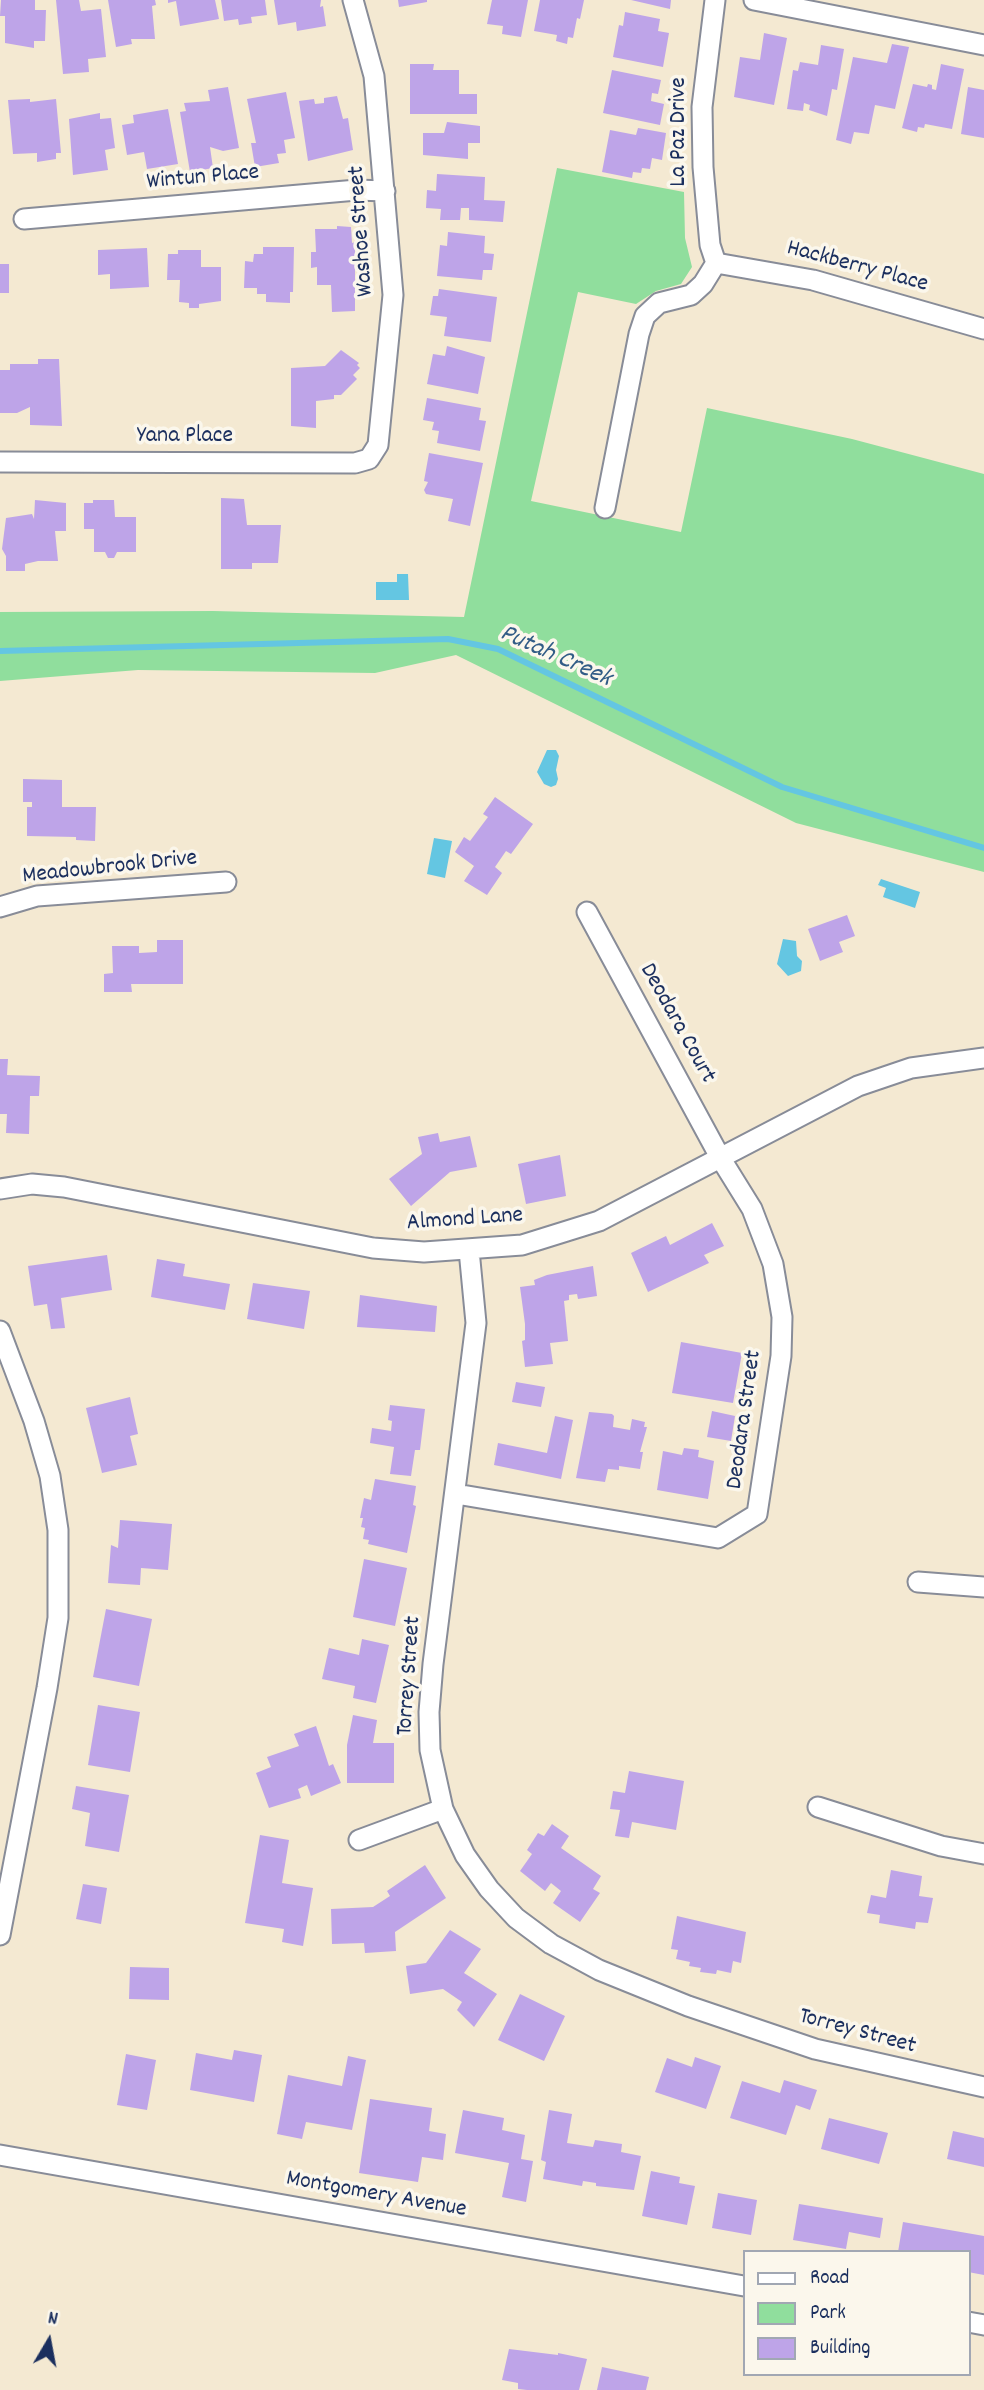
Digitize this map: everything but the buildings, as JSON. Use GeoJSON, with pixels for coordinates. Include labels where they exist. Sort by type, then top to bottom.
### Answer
{"type":"FeatureCollection","features":[{"type":"Feature","properties":{"kind":"street","name":"Washoe Street"},"geometry":{"type":"LineString","coordinates":[[353,0],[374,76],[393,295],[378,445],[369,459]]}},
{"type":"Feature","properties":{"kind":"street","name":"La Paz Drive"},"geometry":{"type":"LineString","coordinates":[[715,0],[702,107],[710,245],[716,263]]}},
{"type":"Feature","properties":{"kind":"street"},"geometry":{"type":"LineString","coordinates":[[754,0],[984,45]]}},
{"type":"Feature","properties":{"kind":"street","name":"Wintun Place"},"geometry":{"type":"LineString","coordinates":[[24,219],[343,191],[386,191]]}},
{"type":"Feature","properties":{"kind":"street","name":"Hackberry Place"},"geometry":{"type":"LineString","coordinates":[[716,263],[813,280],[984,329]]}},
{"type":"Feature","properties":{"kind":"street"},"geometry":{"type":"LineString","coordinates":[[605,508],[639,334],[645,316],[659,303],[691,295],[703,284],[716,263]]}},
{"type":"Feature","properties":{"kind":"street","name":"Yana Place"},"geometry":{"type":"LineString","coordinates":[[0,462],[355,463],[369,459]]}},
{"type":"Feature","properties":{"kind":"street","name":"Meadowbrook Drive"},"geometry":{"type":"LineString","coordinates":[[0,908],[37,895],[226,882]]}},
{"type":"Feature","properties":{"kind":"street","name":"Deodara Court"},"geometry":{"type":"LineString","coordinates":[[587,912],[721,1160]]}},
{"type":"Feature","properties":{"kind":"street","name":"Almond Lane"},"geometry":{"type":"LineString","coordinates":[[0,1189],[32,1184],[64,1187],[373,1248],[424,1252],[523,1245],[598,1221],[721,1160],[858,1086],[911,1068],[984,1058]]}},
{"type":"Feature","properties":{"kind":"street","name":"Deodara Street"},"geometry":{"type":"LineString","coordinates":[[456,1494],[718,1538],[757,1514],[781,1356],[782,1317],[769,1253],[752,1209],[721,1160]]}},
{"type":"Feature","properties":{"kind":"street","name":"Torrey Street"},"geometry":{"type":"LineString","coordinates":[[469,1250],[476,1323],[429,1712],[430,1750],[443,1809],[465,1855],[489,1889],[516,1918],[551,1944],[599,1970],[688,2006],[815,2049],[984,2087]]}},
{"type":"Feature","properties":{"kind":"street"},"geometry":{"type":"LineString","coordinates":[[0,1331],[34,1421],[50,1476],[58,1530],[58,1618],[0,1935]]}},
{"type":"Feature","properties":{"kind":"street"},"geometry":{"type":"LineString","coordinates":[[918,1581],[984,1587]]}},
{"type":"Feature","properties":{"kind":"street"},"geometry":{"type":"LineString","coordinates":[[818,1807],[941,1846],[984,1854]]}},
{"type":"Feature","properties":{"kind":"street"},"geometry":{"type":"LineString","coordinates":[[359,1840],[443,1809]]}},
{"type":"Feature","properties":{"kind":"street","name":"Montgomery Avenue"},"geometry":{"type":"LineString","coordinates":[[0,2155],[743,2286]]}},
{"type":"Feature","properties":{"kind":"green space"},"geometry":{"type":"Polygon","coordinates":[[[557,168],[684,192],[685,238],[692,267],[681,284],[656,291],[636,304],[578,292],[531,501],[681,532],[707,408],[852,439],[984,474],[984,872],[796,823],[456,655],[375,673],[138,670],[0,681],[0,612],[213,611],[464,617],[557,168]]]}},
{"type":"Feature","properties":{"kind":"water"},"geometry":{"type":"Polygon","coordinates":[[[397,574],[408,574],[409,600],[376,600],[376,582],[397,582],[397,574]]]}},
{"type":"Feature","properties":{"kind":"water"},"geometry":{"type":"Polygon","coordinates":[[[547,750],[556,750],[559,756],[556,770],[558,779],[556,785],[551,787],[544,784],[537,772],[547,750]]]}},
{"type":"Feature","properties":{"kind":"water"},"geometry":{"type":"Polygon","coordinates":[[[434,838],[452,841],[445,878],[427,874],[434,838]]]}},
{"type":"Feature","properties":{"kind":"water"},"geometry":{"type":"Polygon","coordinates":[[[881,879],[920,892],[915,908],[883,897],[886,888],[878,885],[881,879]]]}},
{"type":"Feature","properties":{"kind":"water"},"geometry":{"type":"Polygon","coordinates":[[[783,939],[796,941],[797,956],[802,961],[801,971],[788,976],[777,964],[783,939]]]}},
{"type":"Feature","properties":{"kind":"waterway","name":"Putah Creek"},"geometry":{"type":"LineString","coordinates":[[0,651],[448,639],[498,649],[782,787],[984,848]]}}]}
